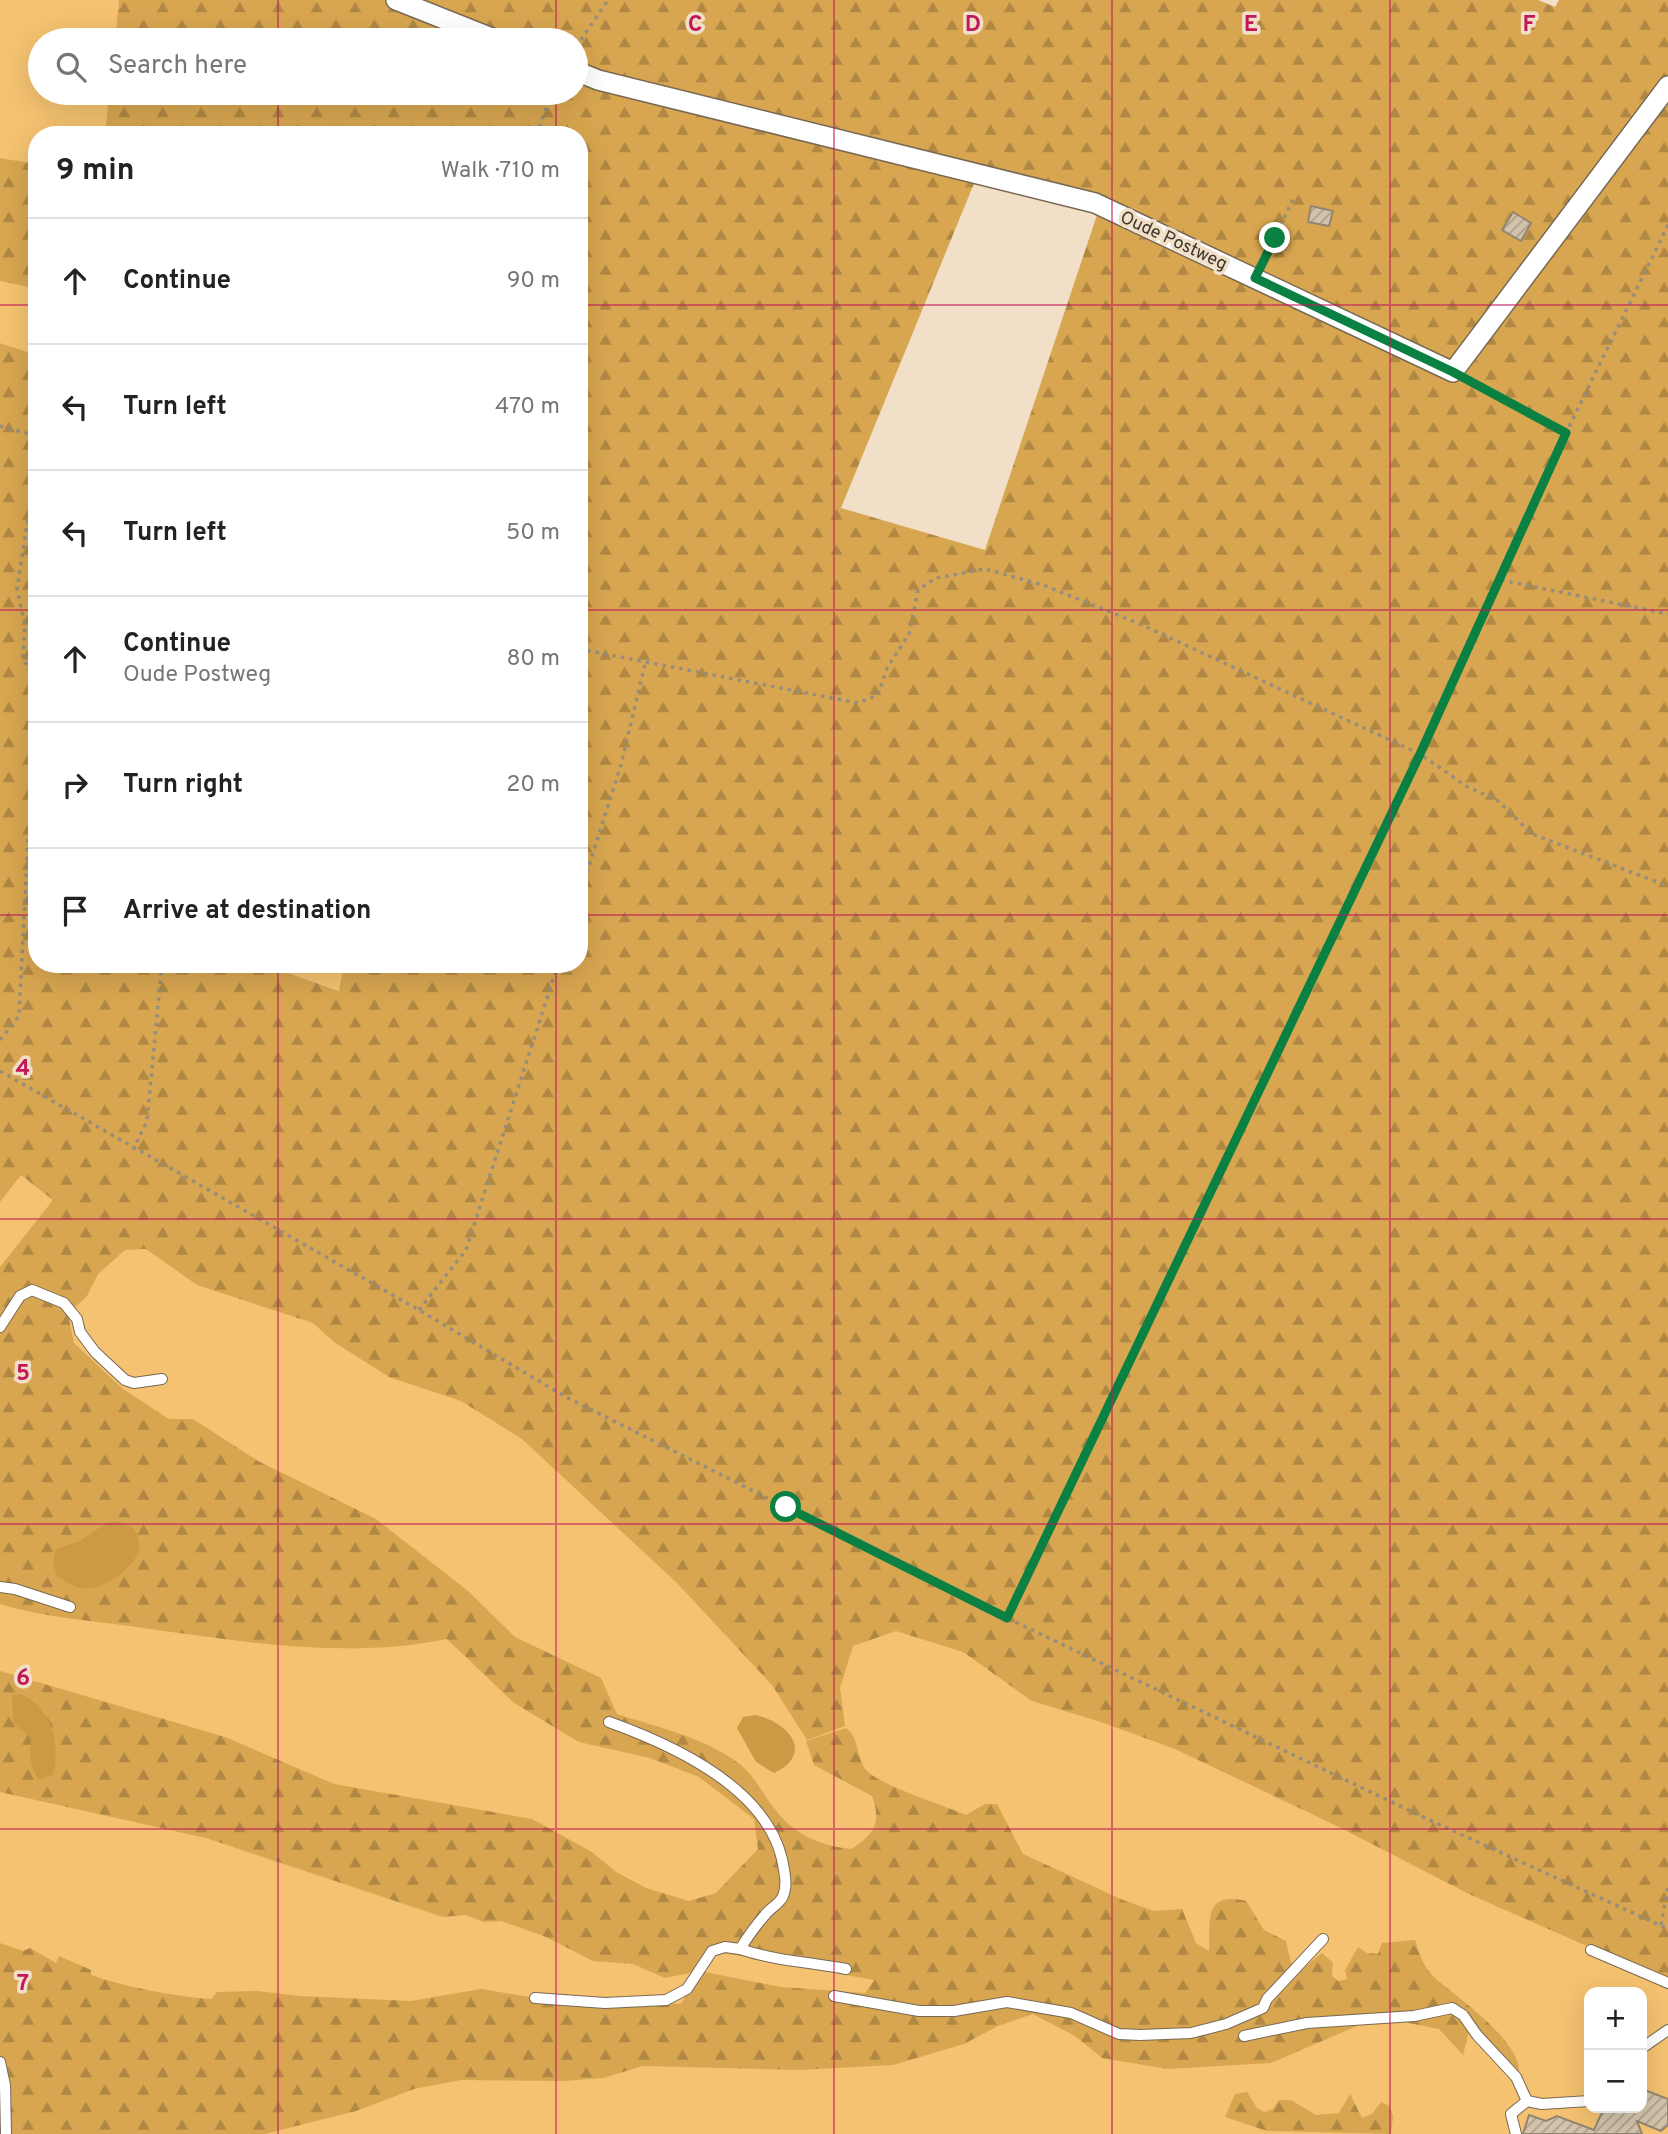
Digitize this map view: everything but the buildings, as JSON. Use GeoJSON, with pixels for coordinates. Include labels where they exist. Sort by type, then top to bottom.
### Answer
{"type":"FeatureCollection","features":[{"type":"Feature","properties":{"kind":"street"},"geometry":{"type":"LineString","coordinates":[[396,0],[466,28]]}},
{"type":"Feature","properties":{"kind":"street","name":"Oude Postweg"},"geometry":{"type":"LineString","coordinates":[[588,75],[1095,203],[1453,372]]}},
{"type":"Feature","properties":{"kind":"street"},"geometry":{"type":"LineString","coordinates":[[1453,372],[1668,86]]}},
{"type":"Feature","properties":{"kind":"lane"},"geometry":{"type":"LineString","coordinates":[[0,1327],[20,1296],[32,1290],[64,1303],[78,1319],[80,1332],[95,1352],[125,1380],[134,1383],[162,1379]]}},
{"type":"Feature","properties":{"kind":"lane"},"geometry":{"type":"LineString","coordinates":[[0,1587],[15,1589],[70,1607]]}},
{"type":"Feature","properties":{"kind":"lane"},"geometry":{"type":"LineString","coordinates":[[608,1722],[682,1753],[712,1771],[754,1805],[772,1828],[786,1877],[784,1896],[765,1914],[740,1950]]}},
{"type":"Feature","properties":{"kind":"lane"},"geometry":{"type":"LineString","coordinates":[[834,1996],[919,2011],[954,2011],[1007,2002],[1071,2013],[1119,2034],[1191,2033],[1226,2024],[1264,2008],[1267,1999],[1323,1939]]}},
{"type":"Feature","properties":{"kind":"lane"},"geometry":{"type":"LineString","coordinates":[[535,1998],[605,2003],[666,2000],[687,1989],[712,1951],[725,1947],[766,1959],[790,1962],[802,1960],[846,1969]]}},
{"type":"Feature","properties":{"kind":"lane"},"geometry":{"type":"LineString","coordinates":[[1591,1950],[1668,1983]]}},
{"type":"Feature","properties":{"kind":"lane"},"geometry":{"type":"LineString","coordinates":[[1244,2036],[1307,2023],[1414,2016],[1452,2008],[1463,2015],[1477,2035],[1516,2077],[1527,2101]]}},
{"type":"Feature","properties":{"kind":"lane"},"geometry":{"type":"LineString","coordinates":[[1647,2045],[1668,2030]]}},
{"type":"Feature","properties":{"kind":"lane"},"geometry":{"type":"LineString","coordinates":[[0,2062],[5,2085],[6,2134]]}},
{"type":"Feature","properties":{"kind":"lane"},"geometry":{"type":"LineString","coordinates":[[1527,2101],[1542,2104],[1584,2101]]}},
{"type":"Feature","properties":{"kind":"lane"},"geometry":{"type":"LineString","coordinates":[[1516,2134],[1511,2114],[1527,2101]]}},
{"type":"Feature","properties":{"kind":"path"},"geometry":{"type":"LineString","coordinates":[[588,29],[608,0]]}},
{"type":"Feature","properties":{"kind":"path"},"geometry":{"type":"LineString","coordinates":[[539,126],[547,105]]}},
{"type":"Feature","properties":{"kind":"path"},"geometry":{"type":"LineString","coordinates":[[1255,278],[1294,197]]}},
{"type":"Feature","properties":{"kind":"path"},"geometry":{"type":"LineString","coordinates":[[1007,1618],[1420,754],[1566,433],[1668,225]]}},
{"type":"Feature","properties":{"kind":"path"},"geometry":{"type":"LineString","coordinates":[[1453,372],[1566,433]]}},
{"type":"Feature","properties":{"kind":"path"},"geometry":{"type":"LineString","coordinates":[[0,426],[28,434]]}},
{"type":"Feature","properties":{"kind":"path"},"geometry":{"type":"LineString","coordinates":[[28,518],[17,589],[24,625],[23,657],[28,668]]}},
{"type":"Feature","properties":{"kind":"path"},"geometry":{"type":"LineString","coordinates":[[588,651],[858,703],[878,695],[887,668],[909,634],[918,590],[936,578],[985,569],[1042,585],[1140,624],[1420,754],[1466,786],[1497,800],[1532,834],[1668,886]]}},
{"type":"Feature","properties":{"kind":"path"},"geometry":{"type":"LineString","coordinates":[[1501,580],[1668,614]]}},
{"type":"Feature","properties":{"kind":"path"},"geometry":{"type":"LineString","coordinates":[[588,869],[621,765],[645,664]]}},
{"type":"Feature","properties":{"kind":"path"},"geometry":{"type":"LineString","coordinates":[[0,1040],[19,1016],[28,841]]}},
{"type":"Feature","properties":{"kind":"path"},"geometry":{"type":"LineString","coordinates":[[133,1150],[147,1121],[161,973]]}},
{"type":"Feature","properties":{"kind":"path"},"geometry":{"type":"LineString","coordinates":[[419,1310],[466,1250],[555,973]]}},
{"type":"Feature","properties":{"kind":"path"},"geometry":{"type":"LineString","coordinates":[[0,1071],[133,1150],[419,1310],[564,1396],[1007,1618],[1425,1818],[1668,1929]]}},
{"type":"Feature","properties":{"kind":"path"},"geometry":{"type":"LineString","coordinates":[[1661,1925],[1668,1886]]}},
{"type":"Feature","properties":{"kind":"shaded area"},"geometry":{"type":"Polygon","coordinates":[[[0,0],[119,0],[116,28],[28,28],[28,105],[108,105],[106,126],[28,126],[28,163],[0,158],[0,0]]]}},
{"type":"Feature","properties":{"kind":"shaded area"},"geometry":{"type":"Polygon","coordinates":[[[0,281],[28,287],[28,352],[0,343],[0,281]]]}},
{"type":"Feature","properties":{"kind":"shaded area"},"geometry":{"type":"Polygon","coordinates":[[[289,973],[343,973],[340,991],[289,973]]]}},
{"type":"Feature","properties":{"kind":"shaded area"},"geometry":{"type":"Polygon","coordinates":[[[27,1145],[1666,1940],[1668,1933],[1668,2134],[0,2134],[0,1179],[27,1145]]]}},
{"type":"Feature","properties":{"kind":"shaded area"},"geometry":{"type":"Polygon","coordinates":[[[108,1522],[121,1522],[134,1528],[139,1548],[127,1568],[105,1584],[88,1588],[74,1586],[56,1575],[53,1561],[56,1549],[80,1541],[108,1522]]]}},
{"type":"Feature","properties":{"kind":"shaded area"},"geometry":{"type":"Polygon","coordinates":[[[21,1694],[40,1708],[55,1739],[53,1775],[39,1780],[31,1760],[31,1738],[13,1723],[12,1695],[21,1694]]]}},
{"type":"Feature","properties":{"kind":"shaded area"},"geometry":{"type":"Polygon","coordinates":[[[755,1715],[767,1718],[786,1731],[795,1747],[787,1765],[774,1773],[756,1762],[737,1728],[743,1717],[755,1715]]]}},
{"type":"Feature","properties":{"kind":"green space"},"geometry":{"type":"Polygon","coordinates":[[[119,0],[1538,0],[1555,7],[1559,0],[1668,0],[1668,1982],[1469,1894],[1337,1826],[1175,1749],[1032,1701],[963,1652],[896,1631],[853,1646],[840,1688],[845,1726],[807,1740],[772,1685],[677,1583],[522,1439],[461,1401],[389,1377],[334,1342],[313,1323],[197,1285],[146,1249],[125,1250],[98,1274],[87,1296],[68,1314],[74,1343],[123,1389],[169,1419],[193,1419],[258,1461],[376,1519],[468,1591],[515,1637],[601,1678],[617,1714],[694,1739],[737,1762],[753,1777],[782,1817],[808,1838],[852,1849],[871,1833],[874,1827],[876,1814],[872,1796],[814,1765],[806,1741],[846,1728],[854,1737],[861,1761],[875,1777],[966,1815],[985,1804],[997,1804],[1023,1854],[1123,1900],[1154,1911],[1182,1909],[1196,1943],[1209,1951],[1212,1911],[1215,1905],[1232,1899],[1246,1901],[1264,1930],[1286,1941],[1291,1963],[1301,1970],[1322,1953],[1333,1963],[1332,1976],[1338,1981],[1347,1979],[1345,1970],[1358,1947],[1367,1953],[1378,1954],[1382,1943],[1415,1940],[1422,1961],[1431,1974],[1501,2036],[1518,2062],[1519,2075],[1470,2027],[1463,2055],[1439,2029],[1378,2017],[1271,2063],[1168,2069],[1102,2058],[1075,2036],[1033,2014],[998,2026],[964,2044],[893,2065],[800,2070],[643,2066],[603,2078],[564,2081],[461,2080],[414,2089],[356,2111],[265,2134],[0,2134],[0,1943],[23,1951],[30,1948],[56,1963],[59,1956],[91,1970],[91,1975],[121,1984],[166,1994],[211,1999],[217,1992],[257,1991],[300,1996],[411,2001],[481,1989],[535,1998],[681,2004],[700,1971],[665,1978],[633,1964],[593,1961],[544,1936],[501,1921],[484,1922],[465,1915],[443,1917],[206,1838],[0,1792],[0,1671],[225,1737],[334,1784],[532,1819],[592,1852],[616,1872],[646,1888],[689,1901],[716,1893],[758,1849],[754,1819],[699,1777],[650,1758],[579,1742],[514,1703],[447,1639],[370,1648],[292,1646],[67,1618],[0,1604],[0,1267],[53,1200],[21,1175],[0,1202],[0,343],[28,352],[28,973],[288,973],[339,991],[342,973],[588,973],[588,126],[106,126],[108,105],[588,105],[588,28],[116,28],[119,0]],[[975,181],[841,508],[985,550],[1098,212],[975,181]],[[712,1951],[694,1970],[781,1987],[865,1993],[874,1980],[712,1951]]]}},
{"type":"Feature","properties":{"kind":"green space"},"geometry":{"type":"Polygon","coordinates":[[[0,158],[28,163],[28,287],[0,281],[0,158]]]}},
{"type":"Feature","properties":{"kind":"green space"},"geometry":{"type":"Polygon","coordinates":[[[1247,2092],[1257,2108],[1264,2112],[1273,2109],[1279,2100],[1291,2100],[1316,2115],[1339,2113],[1350,2094],[1362,2118],[1372,2114],[1381,2102],[1389,2106],[1393,2116],[1391,2134],[1267,2131],[1225,2117],[1235,2094],[1247,2092]]]}},
{"type":"Feature","properties":{"kind":"route"},"geometry":{"type":"LineString","coordinates":[[786,1507],[1007,1618],[1420,754],[1566,433],[1453,372],[1255,278],[1275,238]]}}]}
